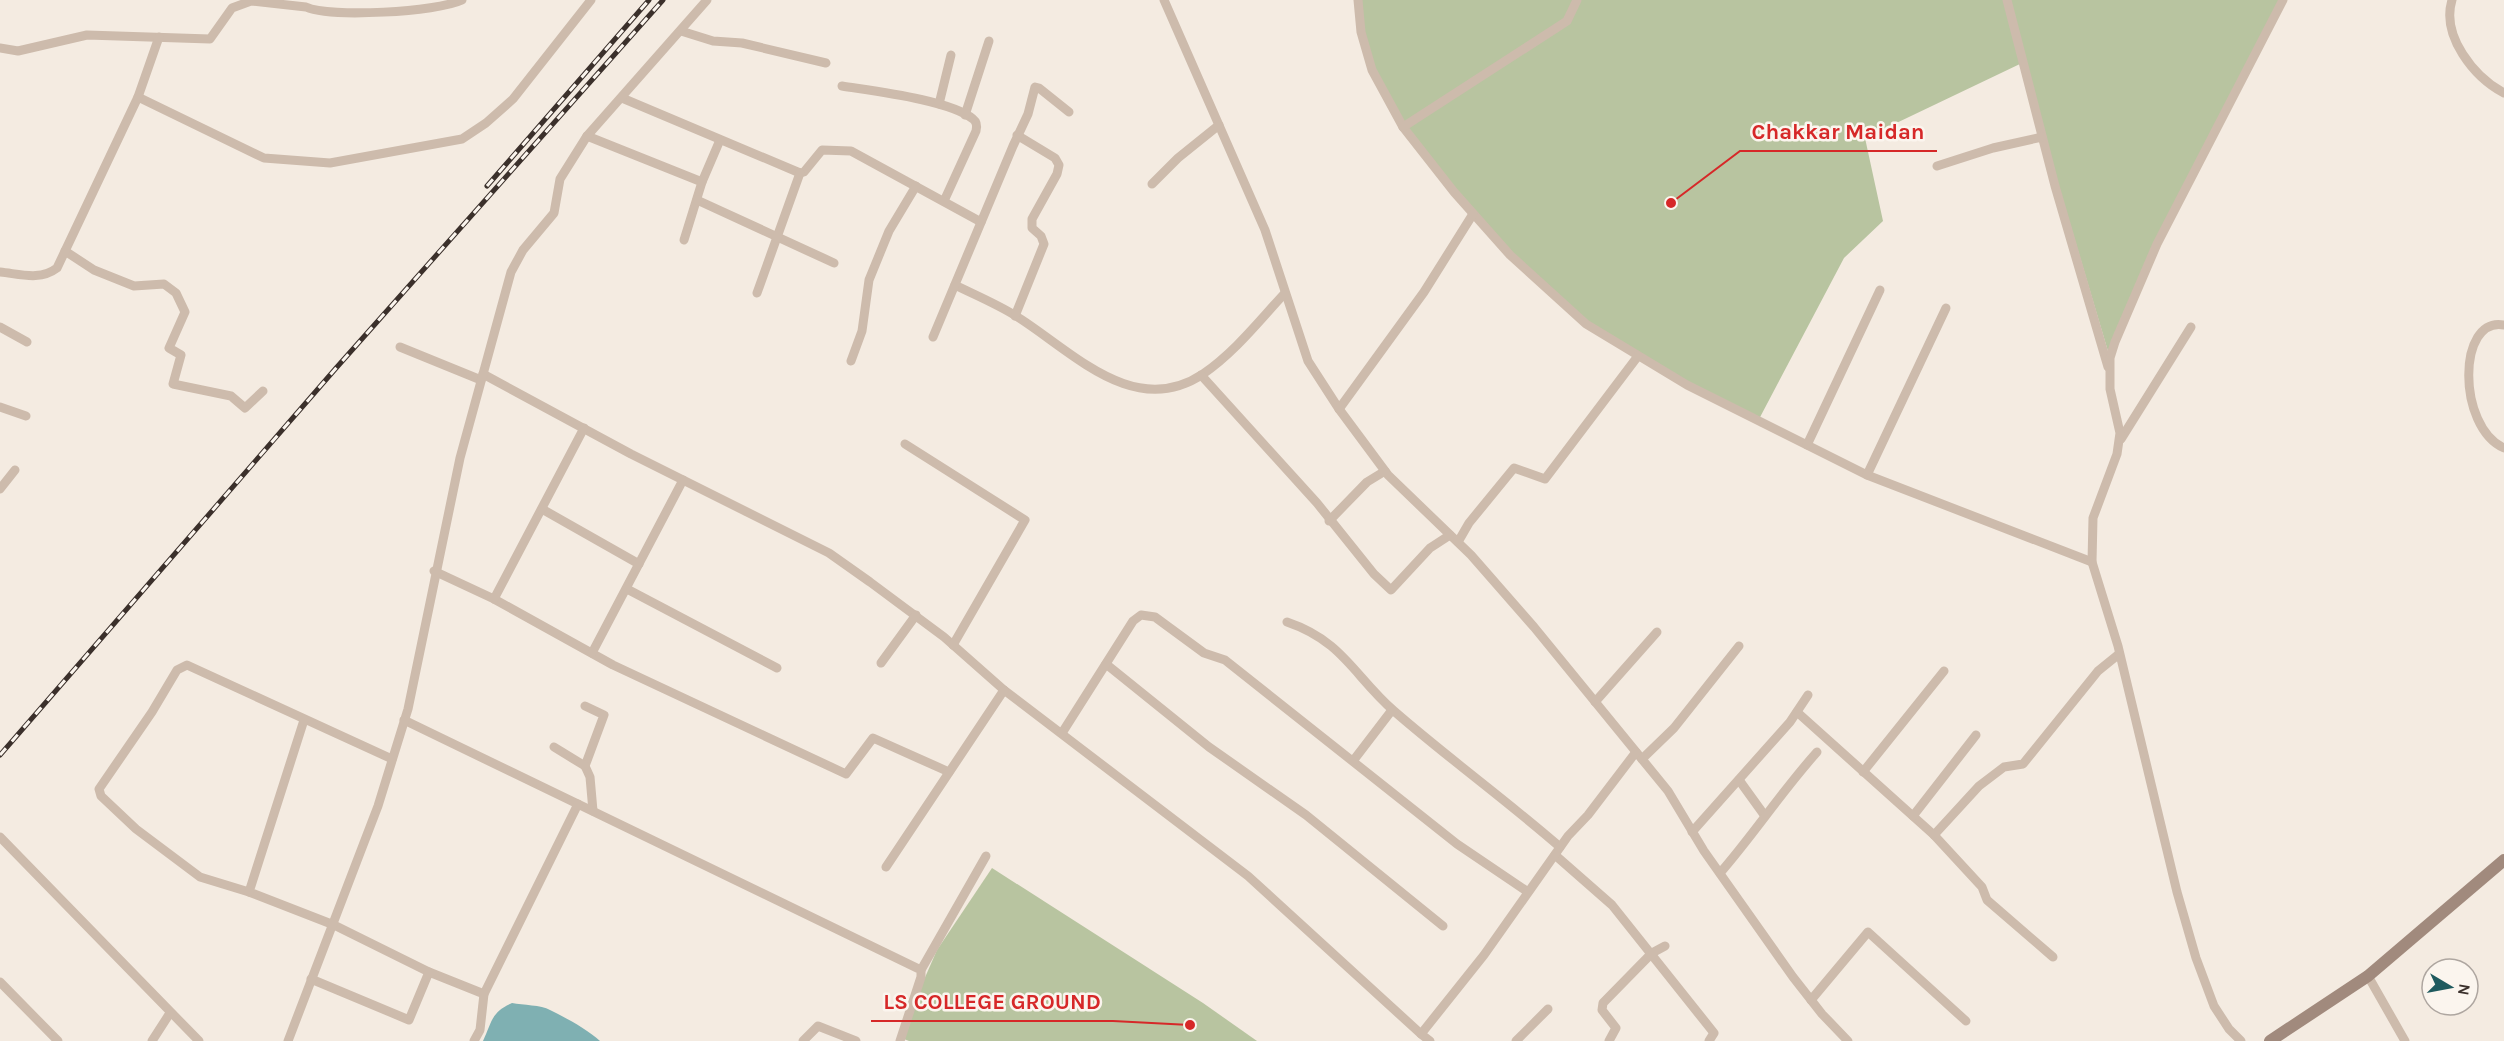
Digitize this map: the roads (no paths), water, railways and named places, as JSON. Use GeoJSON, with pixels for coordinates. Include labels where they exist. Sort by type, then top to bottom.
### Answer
{"type":"FeatureCollection","features":[{"type":"Feature","properties":{"kind":"main road"},"geometry":{"type":"LineString","coordinates":[[2270,1041],[2368,976],[2504,860]]}},
{"type":"Feature","properties":{"kind":"street"},"geometry":{"type":"LineString","coordinates":[[0,48],[18,51],[87,35],[210,39],[232,8],[251,1],[306,7],[314,10],[356,12],[413,10],[453,4],[462,0]]}},
{"type":"Feature","properties":{"kind":"street"},"geometry":{"type":"LineString","coordinates":[[288,1041],[334,925],[404,720],[460,458],[511,272],[523,250],[554,213],[560,178],[587,136],[708,0]]}},
{"type":"Feature","properties":{"kind":"street"},"geometry":{"type":"LineString","coordinates":[[1164,0],[1265,230],[1308,361],[1385,471],[1450,534],[1534,627],[1668,791],[1720,873],[1811,1000],[1848,1041]]}},
{"type":"Feature","properties":{"kind":"street"},"geometry":{"type":"LineString","coordinates":[[1358,0],[1361,32],[1372,70],[1403,128],[1473,214],[1510,255],[1586,324],[1687,385],[1866,475],[2092,562]]}},
{"type":"Feature","properties":{"kind":"street"},"geometry":{"type":"LineString","coordinates":[[1403,128],[1567,21],[1577,0]]}},
{"type":"Feature","properties":{"kind":"street"},"geometry":{"type":"LineString","coordinates":[[2007,0],[2042,137],[2109,372],[2110,389],[2119,422],[2118,443]]}},
{"type":"Feature","properties":{"kind":"street"},"geometry":{"type":"LineString","coordinates":[[2109,372],[2115,342],[2147,265],[2283,0]]}},
{"type":"Feature","properties":{"kind":"street"},"geometry":{"type":"LineString","coordinates":[[2451,0],[2450,19],[2468,62],[2476,74],[2504,93]]}},
{"type":"Feature","properties":{"kind":"street"},"geometry":{"type":"LineString","coordinates":[[138,97],[264,158],[330,163],[462,139],[486,123],[513,99],[586,1]]}},
{"type":"Feature","properties":{"kind":"street"},"geometry":{"type":"LineString","coordinates":[[681,31],[713,41],[742,43],[826,63]]}},
{"type":"Feature","properties":{"kind":"street"},"geometry":{"type":"LineString","coordinates":[[0,272],[47,275],[57,268],[138,97],[159,37]]}},
{"type":"Feature","properties":{"kind":"street"},"geometry":{"type":"LineString","coordinates":[[965,115],[989,41]]}},
{"type":"Feature","properties":{"kind":"street"},"geometry":{"type":"LineString","coordinates":[[939,105],[951,56]]}},
{"type":"Feature","properties":{"kind":"street"},"geometry":{"type":"LineString","coordinates":[[842,87],[939,105],[974,119],[977,125],[976,131],[944,201]]}},
{"type":"Feature","properties":{"kind":"street"},"geometry":{"type":"LineString","coordinates":[[933,337],[1017,135],[1028,114],[1035,87],[1039,87],[1069,112]]}},
{"type":"Feature","properties":{"kind":"street"},"geometry":{"type":"LineString","coordinates":[[622,98],[800,173]]}},
{"type":"Feature","properties":{"kind":"street"},"geometry":{"type":"LineString","coordinates":[[1152,184],[1178,158],[1219,125]]}},
{"type":"Feature","properties":{"kind":"street"},"geometry":{"type":"LineString","coordinates":[[1015,316],[1044,244],[1041,236],[1032,228],[1032,219],[1057,174],[1059,165],[1055,158],[1017,135]]}},
{"type":"Feature","properties":{"kind":"street"},"geometry":{"type":"LineString","coordinates":[[587,136],[702,182]]}},
{"type":"Feature","properties":{"kind":"street"},"geometry":{"type":"LineString","coordinates":[[1936,166],[1993,148],[2042,137]]}},
{"type":"Feature","properties":{"kind":"street"},"geometry":{"type":"LineString","coordinates":[[684,240],[702,182],[720,140]]}},
{"type":"Feature","properties":{"kind":"street"},"geometry":{"type":"LineString","coordinates":[[757,293],[775,236],[800,173],[804,172],[822,150],[851,151],[981,222]]}},
{"type":"Feature","properties":{"kind":"street"},"geometry":{"type":"LineString","coordinates":[[851,361],[862,331],[869,280],[889,231],[916,186]]}},
{"type":"Feature","properties":{"kind":"street"},"geometry":{"type":"LineString","coordinates":[[697,200],[834,263]]}},
{"type":"Feature","properties":{"kind":"street"},"geometry":{"type":"LineString","coordinates":[[1339,408],[1424,292],[1473,214]]}},
{"type":"Feature","properties":{"kind":"street"},"geometry":{"type":"LineString","coordinates":[[65,251],[94,270],[134,286],[164,284],[176,292],[184,312],[169,348],[182,355],[173,384],[231,396],[245,408],[263,391]]}},
{"type":"Feature","properties":{"kind":"street"},"geometry":{"type":"LineString","coordinates":[[955,285],[1015,316],[1090,367],[1134,388],[1160,391],[1201,375],[1228,354],[1285,293]]}},
{"type":"Feature","properties":{"kind":"street"},"geometry":{"type":"LineString","coordinates":[[1807,445],[1880,291]]}},
{"type":"Feature","properties":{"kind":"street"},"geometry":{"type":"LineString","coordinates":[[1866,475],[1946,308]]}},
{"type":"Feature","properties":{"kind":"street"},"geometry":{"type":"LineString","coordinates":[[2504,325],[2488,326],[2481,331],[2471,356],[2469,380],[2475,418],[2486,436],[2504,448]]}},
{"type":"Feature","properties":{"kind":"street"},"geometry":{"type":"LineString","coordinates":[[0,327],[27,342]]}},
{"type":"Feature","properties":{"kind":"street"},"geometry":{"type":"LineString","coordinates":[[2191,327],[2118,443],[2093,518],[2092,562],[2120,654],[2177,892],[2196,958],[2214,1006],[2229,1029],[2241,1041]]}},
{"type":"Feature","properties":{"kind":"street"},"geometry":{"type":"LineString","coordinates":[[400,347],[482,377],[829,553],[916,615],[954,645],[1004,690],[1248,876],[1430,1041]]}},
{"type":"Feature","properties":{"kind":"street"},"geometry":{"type":"LineString","coordinates":[[1458,543],[1469,523],[1514,468],[1545,479],[1638,356]]}},
{"type":"Feature","properties":{"kind":"street"},"geometry":{"type":"LineString","coordinates":[[1201,375],[1279,458],[1329,521],[1374,574],[1391,590],[1430,548],[1450,534]]}},
{"type":"Feature","properties":{"kind":"street"},"geometry":{"type":"LineString","coordinates":[[0,407],[26,417]]}},
{"type":"Feature","properties":{"kind":"street"},"geometry":{"type":"LineString","coordinates":[[494,599],[584,428]]}},
{"type":"Feature","properties":{"kind":"street"},"geometry":{"type":"LineString","coordinates":[[905,444],[1025,520],[954,645]]}},
{"type":"Feature","properties":{"kind":"street"},"geometry":{"type":"LineString","coordinates":[[0,489],[15,470]]}},
{"type":"Feature","properties":{"kind":"street"},"geometry":{"type":"LineString","coordinates":[[1329,521],[1367,482],[1385,471]]}},
{"type":"Feature","properties":{"kind":"street"},"geometry":{"type":"LineString","coordinates":[[591,653],[683,480]]}},
{"type":"Feature","properties":{"kind":"street"},"geometry":{"type":"LineString","coordinates":[[542,509],[639,564]]}},
{"type":"Feature","properties":{"kind":"street"},"geometry":{"type":"LineString","coordinates":[[434,572],[494,599],[591,653],[846,774],[873,738],[949,772]]}},
{"type":"Feature","properties":{"kind":"street"},"geometry":{"type":"LineString","coordinates":[[627,589],[777,668]]}},
{"type":"Feature","properties":{"kind":"street"},"geometry":{"type":"LineString","coordinates":[[881,663],[916,615]]}},
{"type":"Feature","properties":{"kind":"street"},"geometry":{"type":"LineString","coordinates":[[1062,733],[1133,621],[1141,615],[1155,617],[1204,653],[1225,660],[1457,844],[1528,892]]}},
{"type":"Feature","properties":{"kind":"street"},"geometry":{"type":"LineString","coordinates":[[1287,622],[1309,630],[1329,643],[1357,669],[1392,710],[1505,799],[1558,851],[1604,897],[1652,953],[1714,1033],[1709,1041]]}},
{"type":"Feature","properties":{"kind":"street"},"geometry":{"type":"LineString","coordinates":[[1595,702],[1657,633]]}},
{"type":"Feature","properties":{"kind":"street"},"geometry":{"type":"LineString","coordinates":[[1422,1034],[1484,955],[1558,851],[1639,756],[1674,728],[1739,646]]}},
{"type":"Feature","properties":{"kind":"street"},"geometry":{"type":"LineString","coordinates":[[1934,835],[1979,786],[2004,767],[2023,764],[2098,671],[2120,654]]}},
{"type":"Feature","properties":{"kind":"street"},"geometry":{"type":"LineString","coordinates":[[1106,664],[1209,747],[1306,814],[1443,926]]}},
{"type":"Feature","properties":{"kind":"street"},"geometry":{"type":"LineString","coordinates":[[392,759],[187,665],[177,670],[152,712],[99,789],[101,796],[136,829],[200,877],[249,892],[334,925],[429,972],[484,994]]}},
{"type":"Feature","properties":{"kind":"street"},"geometry":{"type":"LineString","coordinates":[[1863,772],[1944,671]]}},
{"type":"Feature","properties":{"kind":"street"},"geometry":{"type":"LineString","coordinates":[[886,867],[1004,690]]}},
{"type":"Feature","properties":{"kind":"street"},"geometry":{"type":"LineString","coordinates":[[1692,832],[1797,712],[1808,695]]}},
{"type":"Feature","properties":{"kind":"street"},"geometry":{"type":"LineString","coordinates":[[585,706],[604,715],[585,766]]}},
{"type":"Feature","properties":{"kind":"street"},"geometry":{"type":"LineString","coordinates":[[1353,761],[1392,710]]}},
{"type":"Feature","properties":{"kind":"street"},"geometry":{"type":"LineString","coordinates":[[1797,712],[1934,835],[1982,887],[1987,900],[2053,957]]}},
{"type":"Feature","properties":{"kind":"street"},"geometry":{"type":"LineString","coordinates":[[249,892],[304,720]]}},
{"type":"Feature","properties":{"kind":"street"},"geometry":{"type":"LineString","coordinates":[[404,720],[921,970]]}},
{"type":"Feature","properties":{"kind":"street"},"geometry":{"type":"LineString","coordinates":[[1913,816],[1976,735]]}},
{"type":"Feature","properties":{"kind":"street"},"geometry":{"type":"LineString","coordinates":[[554,747],[585,766],[590,777],[593,811]]}},
{"type":"Feature","properties":{"kind":"street"},"geometry":{"type":"LineString","coordinates":[[1720,873],[1817,752]]}},
{"type":"Feature","properties":{"kind":"street"},"geometry":{"type":"LineString","coordinates":[[1739,780],[1765,816]]}},
{"type":"Feature","properties":{"kind":"street"},"geometry":{"type":"LineString","coordinates":[[474,1041],[480,1030],[484,994],[578,804]]}},
{"type":"Feature","properties":{"kind":"street"},"geometry":{"type":"LineString","coordinates":[[0,837],[199,1041]]}},
{"type":"Feature","properties":{"kind":"street"},"geometry":{"type":"LineString","coordinates":[[900,1041],[921,977],[921,970],[986,856]]}},
{"type":"Feature","properties":{"kind":"street"},"geometry":{"type":"LineString","coordinates":[[1811,1000],[1868,932],[1966,1021]]}},
{"type":"Feature","properties":{"kind":"street"},"geometry":{"type":"LineString","coordinates":[[1609,1041],[1616,1028],[1602,1010],[1603,1003],[1652,953],[1665,946]]}},
{"type":"Feature","properties":{"kind":"street"},"geometry":{"type":"LineString","coordinates":[[311,979],[409,1020],[429,972]]}},
{"type":"Feature","properties":{"kind":"street"},"geometry":{"type":"LineString","coordinates":[[2368,976],[2405,1041]]}},
{"type":"Feature","properties":{"kind":"street"},"geometry":{"type":"LineString","coordinates":[[0,982],[58,1041]]}},
{"type":"Feature","properties":{"kind":"street"},"geometry":{"type":"LineString","coordinates":[[1516,1041],[1548,1009]]}},
{"type":"Feature","properties":{"kind":"street"},"geometry":{"type":"LineString","coordinates":[[152,1041],[170,1013]]}},
{"type":"Feature","properties":{"kind":"street"},"geometry":{"type":"LineString","coordinates":[[803,1041],[818,1026],[856,1041]]}},
{"type":"Feature","properties":{"kind":"water"},"geometry":{"type":"Polygon","coordinates":[[[512,1003],[546,1008],[576,1024],[600,1041],[483,1041],[496,1014],[512,1003]]]}},
{"type":"Feature","properties":{"kind":"railway"},"geometry":{"type":"LineString","coordinates":[[487,186],[649,0]]}},
{"type":"Feature","properties":{"kind":"railway"},"geometry":{"type":"LineString","coordinates":[[0,755],[337,367],[663,0]]}},
{"type":"Feature","properties":{"kind":"place","name":"Chakkar Maidan"},"geometry":{"type":"Point","coordinates":[1671,203]}},
{"type":"Feature","properties":{"kind":"place","name":"LS COLLEGE GROUND"},"geometry":{"type":"Point","coordinates":[1190,1025]}}]}
